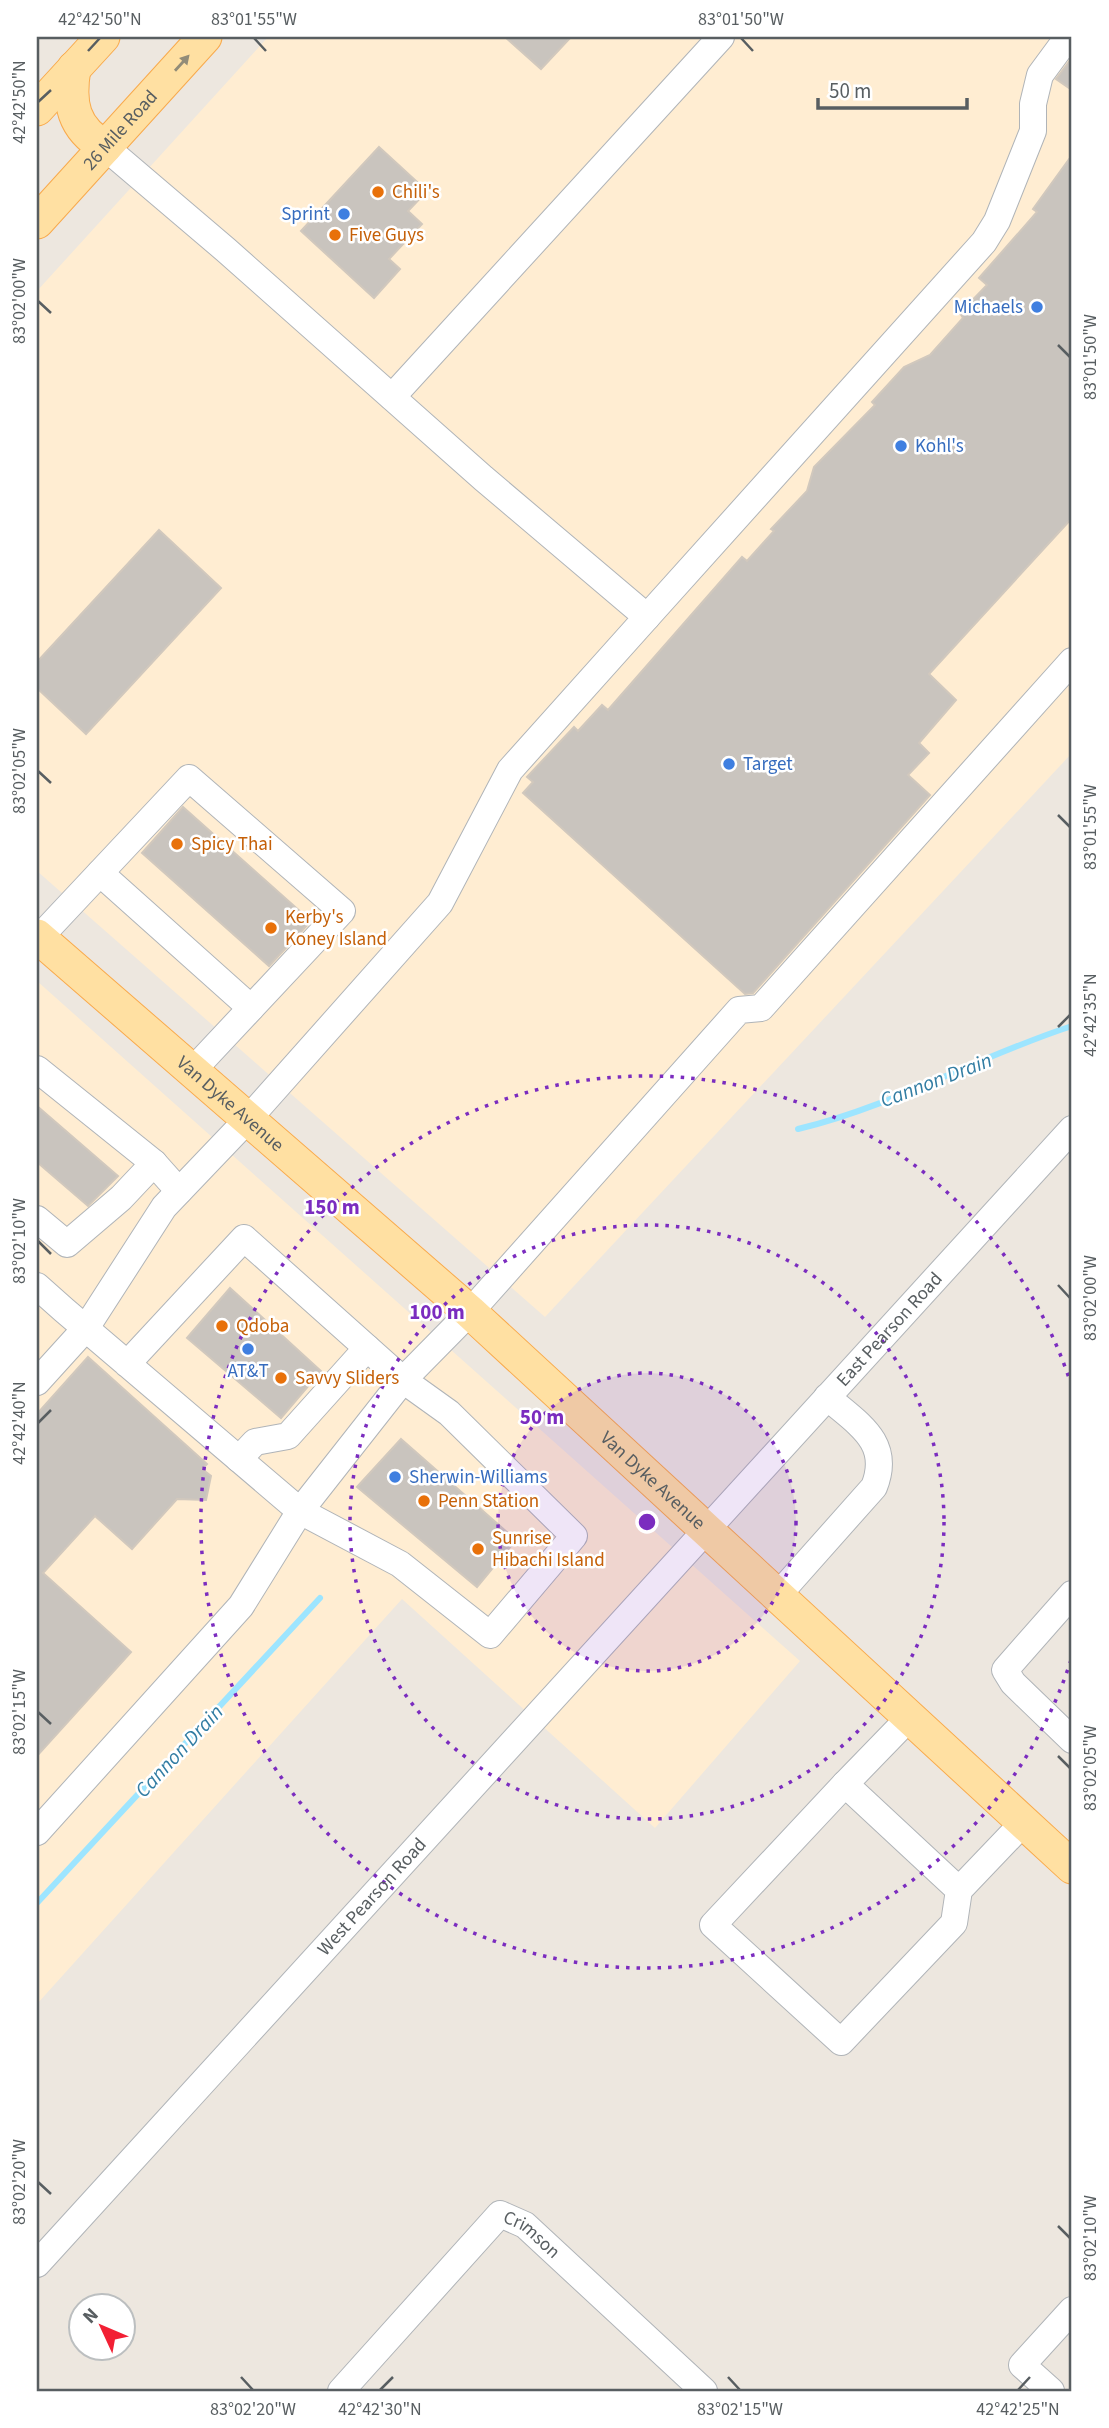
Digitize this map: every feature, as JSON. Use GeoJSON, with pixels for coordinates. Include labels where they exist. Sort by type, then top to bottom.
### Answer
{"type":"FeatureCollection","features":[{"type":"Feature","properties":{"kind":"main road"},"geometry":{"type":"LineString","coordinates":[[37,109],[103,37]]}},
{"type":"Feature","properties":{"kind":"main road","name":"26 Mile Road"},"geometry":{"type":"LineString","coordinates":[[37,222],[205,37]]}},
{"type":"Feature","properties":{"kind":"main road"},"geometry":{"type":"LineString","coordinates":[[74,68],[70,91],[76,121],[85,133],[106,147]]}},
{"type":"Feature","properties":{"kind":"main road","name":"Van Dyke Avenue"},"geometry":{"type":"LineString","coordinates":[[38,938],[470,1312],[1072,1867]]}},
{"type":"Feature","properties":{"kind":"street"},"geometry":{"type":"LineString","coordinates":[[392,397],[721,37]]}},
{"type":"Feature","properties":{"kind":"street"},"geometry":{"type":"LineString","coordinates":[[37,1382],[86,1328],[164,1206],[249,1118],[440,903],[510,770],[984,242],[997,221],[1033,131],[1033,104],[1040,75],[1068,37]]}},
{"type":"Feature","properties":{"kind":"street"},"geometry":{"type":"LineString","coordinates":[[106,147],[647,617]]}},
{"type":"Feature","properties":{"kind":"street"},"geometry":{"type":"LineString","coordinates":[[37,1832],[241,1606],[300,1511],[403,1380],[470,1312],[738,1010],[761,1008],[1072,661]]}},
{"type":"Feature","properties":{"kind":"street"},"geometry":{"type":"LineString","coordinates":[[38,938],[189,778],[342,911],[193,1070]]}},
{"type":"Feature","properties":{"kind":"street"},"geometry":{"type":"LineString","coordinates":[[100,873],[251,1007]]}},
{"type":"Feature","properties":{"kind":"street"},"geometry":{"type":"LineString","coordinates":[[37,1069],[155,1163],[179,1191]]}},
{"type":"Feature","properties":{"kind":"street","name":"East Pearson Road"},"geometry":{"type":"LineString","coordinates":[[707,1529],[1072,1129]]}},
{"type":"Feature","properties":{"kind":"street"},"geometry":{"type":"LineString","coordinates":[[37,1220],[67,1244],[121,1198],[155,1163]]}},
{"type":"Feature","properties":{"kind":"street"},"geometry":{"type":"LineString","coordinates":[[37,1286],[127,1364],[300,1511],[400,1564],[490,1635],[574,1536],[449,1413],[403,1380],[244,1238],[127,1364]]}},
{"type":"Feature","properties":{"kind":"street"},"geometry":{"type":"LineString","coordinates":[[239,1458],[255,1442],[288,1436],[367,1348]]}},
{"type":"Feature","properties":{"kind":"street"},"geometry":{"type":"LineString","coordinates":[[778,1595],[874,1488],[880,1471],[881,1456],[875,1444],[863,1429],[827,1398]]}},
{"type":"Feature","properties":{"kind":"street","name":"West Pearson Road"},"geometry":{"type":"LineString","coordinates":[[37,2264],[707,1529]]}},
{"type":"Feature","properties":{"kind":"street"},"geometry":{"type":"LineString","coordinates":[[1072,1594],[1005,1670],[1013,1683],[1072,1740]]}},
{"type":"Feature","properties":{"kind":"street"},"geometry":{"type":"LineString","coordinates":[[910,1717],[713,1925],[841,2042],[954,1923],[959,1890],[1024,1822]]}},
{"type":"Feature","properties":{"kind":"street"},"geometry":{"type":"LineString","coordinates":[[845,1784],[959,1890]]}},
{"type":"Feature","properties":{"kind":"street","name":"Crimson"},"geometry":{"type":"LineString","coordinates":[[341,2391],[500,2214],[525,2225],[704,2391]]}},
{"type":"Feature","properties":{"kind":"street"},"geometry":{"type":"LineString","coordinates":[[1051,2391],[1022,2365],[1072,2310]]}},
{"type":"Feature","properties":{"kind":"shaded area"},"geometry":{"type":"Polygon","coordinates":[[[268,37],[1072,37],[1072,753],[545,1317],[37,871],[37,291],[268,37]]]}},
{"type":"Feature","properties":{"kind":"shaded area"},"geometry":{"type":"Polygon","coordinates":[[[37,981],[800,1661],[655,1828],[402,1599],[37,2004],[37,981]]]}},
{"type":"Feature","properties":{"kind":"building"},"geometry":{"type":"Polygon","coordinates":[[[505,37],[571,37],[541,69],[505,37]]]}},
{"type":"Feature","properties":{"kind":"building"},"geometry":{"type":"Polygon","coordinates":[[[1072,58],[1072,90],[1056,79],[1072,58]]]}},
{"type":"Feature","properties":{"kind":"building"},"geometry":{"type":"Polygon","coordinates":[[[379,147],[427,191],[408,211],[422,224],[389,259],[400,269],[374,298],[301,231],[379,147]]]}},
{"type":"Feature","properties":{"kind":"building"},"geometry":{"type":"Polygon","coordinates":[[[1072,155],[1072,518],[929,674],[956,700],[919,743],[929,753],[908,775],[930,795],[753,993],[745,994],[523,793],[533,782],[527,777],[574,727],[578,731],[602,705],[608,710],[742,557],[747,561],[774,531],[771,529],[807,491],[814,467],[875,405],[872,402],[904,367],[930,355],[963,318],[960,313],[987,285],[979,278],[1037,212],[1033,209],[1072,155]]]}},
{"type":"Feature","properties":{"kind":"building"},"geometry":{"type":"Polygon","coordinates":[[[159,530],[221,588],[86,734],[37,688],[37,662],[159,530]]]}},
{"type":"Feature","properties":{"kind":"building"},"geometry":{"type":"Polygon","coordinates":[[[183,807],[311,921],[269,966],[142,853],[183,807]]]}},
{"type":"Feature","properties":{"kind":"building"},"geometry":{"type":"Polygon","coordinates":[[[37,1106],[118,1176],[88,1206],[37,1162],[37,1106]]]}},
{"type":"Feature","properties":{"kind":"building"},"geometry":{"type":"Polygon","coordinates":[[[230,1288],[321,1371],[281,1418],[187,1338],[230,1288]]]}},
{"type":"Feature","properties":{"kind":"building"},"geometry":{"type":"Polygon","coordinates":[[[88,1357],[207,1464],[202,1469],[211,1476],[206,1500],[177,1499],[132,1549],[95,1516],[43,1573],[131,1652],[37,1756],[37,1414],[88,1357]]]}},
{"type":"Feature","properties":{"kind":"building"},"geometry":{"type":"Polygon","coordinates":[[[401,1439],[516,1540],[477,1587],[357,1487],[401,1439]]]}},
{"type":"Feature","properties":{"kind":"waterway","name":"Cannon Drain"},"geometry":{"type":"LineString","coordinates":[[798,1129],[868,1107],[1072,1026]]}},
{"type":"Feature","properties":{"kind":"waterway","name":"Cannon Drain"},"geometry":{"type":"LineString","coordinates":[[37,1903],[320,1598]]}},
{"type":"Feature","properties":{"kind":"place","name":"Chili's"},"geometry":{"type":"Point","coordinates":[378,192]}},
{"type":"Feature","properties":{"kind":"place","name":"Sprint"},"geometry":{"type":"Point","coordinates":[344,214]}},
{"type":"Feature","properties":{"kind":"place","name":"Five Guys"},"geometry":{"type":"Point","coordinates":[335,235]}},
{"type":"Feature","properties":{"kind":"place","name":"Michaels"},"geometry":{"type":"Point","coordinates":[1037,307]}},
{"type":"Feature","properties":{"kind":"place","name":"Kohl's"},"geometry":{"type":"Point","coordinates":[901,446]}},
{"type":"Feature","properties":{"kind":"place","name":"Target"},"geometry":{"type":"Point","coordinates":[729,764]}},
{"type":"Feature","properties":{"kind":"place","name":"Spicy Thai"},"geometry":{"type":"Point","coordinates":[177,844]}},
{"type":"Feature","properties":{"kind":"place","name":"Kerby's Koney Island"},"geometry":{"type":"Point","coordinates":[271,928]}},
{"type":"Feature","properties":{"kind":"place","name":"Qdoba"},"geometry":{"type":"Point","coordinates":[222,1326]}},
{"type":"Feature","properties":{"kind":"place","name":"AT&T"},"geometry":{"type":"Point","coordinates":[248,1349]}},
{"type":"Feature","properties":{"kind":"place","name":"Savvy Sliders"},"geometry":{"type":"Point","coordinates":[281,1378]}},
{"type":"Feature","properties":{"kind":"place","name":"Sherwin-Williams"},"geometry":{"type":"Point","coordinates":[395,1477]}},
{"type":"Feature","properties":{"kind":"place","name":"Penn Station"},"geometry":{"type":"Point","coordinates":[424,1501]}},
{"type":"Feature","properties":{"kind":"place","name":"Sunrise Hibachi Island"},"geometry":{"type":"Point","coordinates":[478,1549]}}]}
